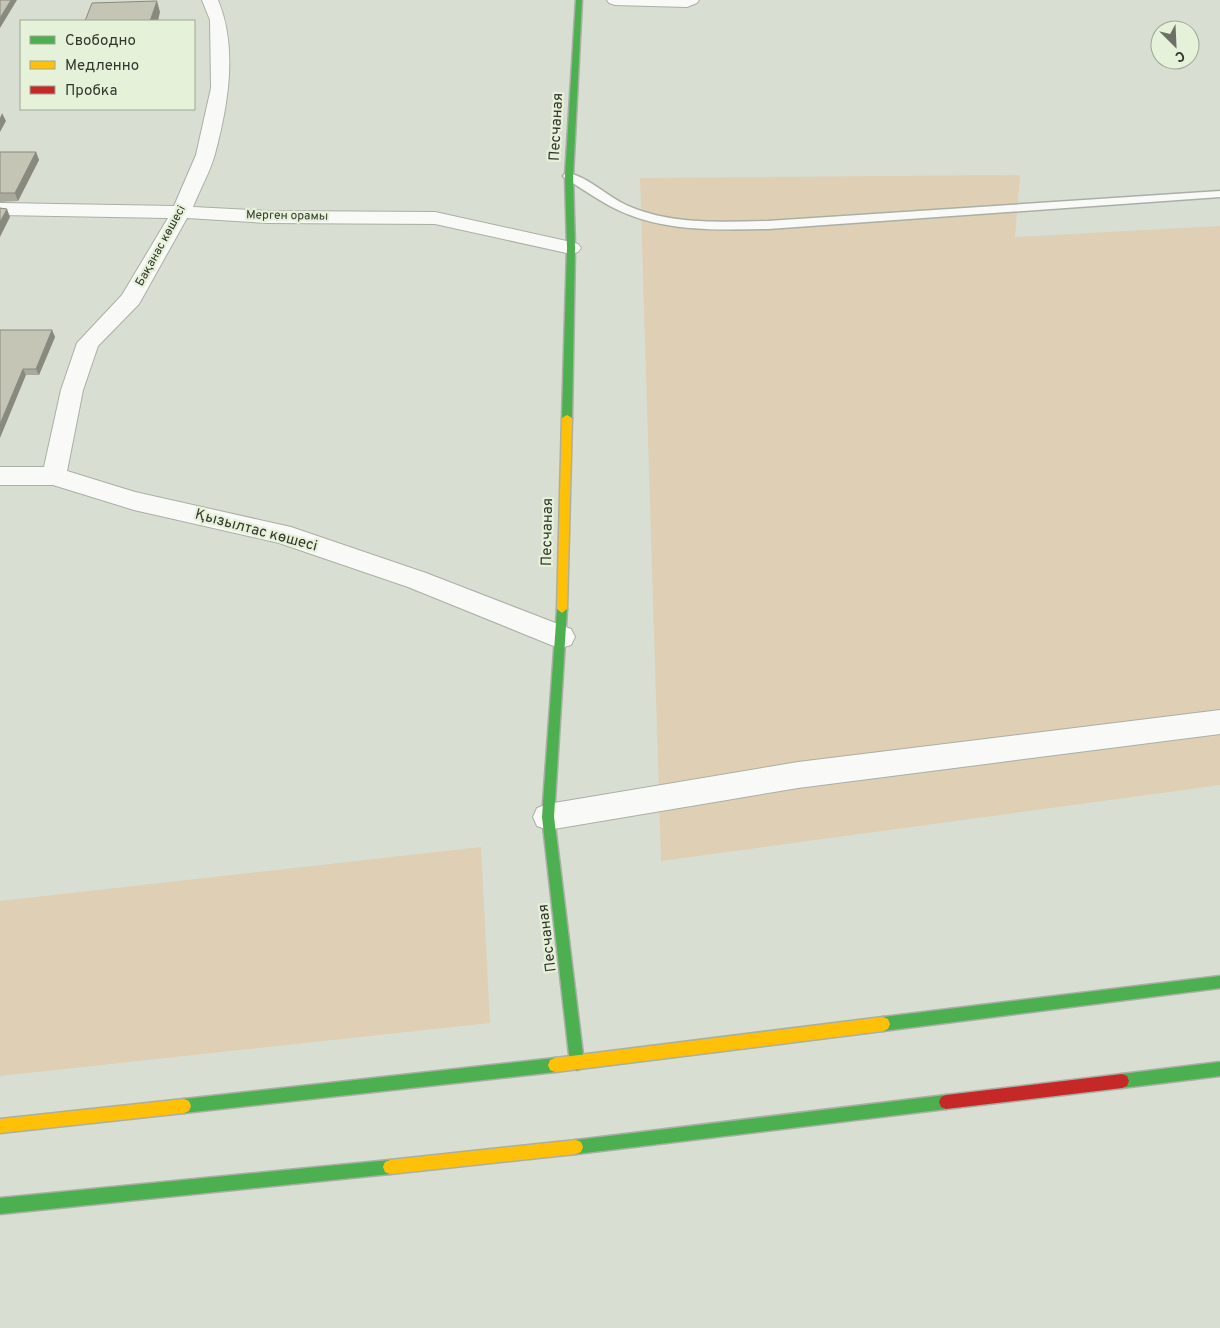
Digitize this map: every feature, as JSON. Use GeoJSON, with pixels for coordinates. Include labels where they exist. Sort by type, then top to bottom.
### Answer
{"type":"FeatureCollection","features":[{"type":"Feature","properties":{"kind":"main road","name":"Песчаная"},"geometry":{"type":"LineString","coordinates":[[577,1063],[548,817],[561,636],[570,176],[579,0]]}},
{"type":"Feature","properties":{"kind":"main road"},"geometry":{"type":"LineString","coordinates":[[0,1126],[577,1063],[1220,982]]}},
{"type":"Feature","properties":{"kind":"main road"},"geometry":{"type":"LineString","coordinates":[[0,1206],[538,1152],[1220,1069]]}},
{"type":"Feature","properties":{"kind":"street","name":"Бақанас көшесі"},"geometry":{"type":"LineString","coordinates":[[54,476],[72,390],[88,343],[131,299],[181,212],[205,154],[220,88],[218,20],[210,0]]}},
{"type":"Feature","properties":{"kind":"street"},"geometry":{"type":"LineString","coordinates":[[615,0],[687,2],[691,0]]}},
{"type":"Feature","properties":{"kind":"street","name":"Мерген орамы"},"geometry":{"type":"LineString","coordinates":[[0,209],[435,218],[570,248]]}},
{"type":"Feature","properties":{"kind":"street","name":"Қызылтас көшесі"},"geometry":{"type":"LineString","coordinates":[[0,476],[54,476],[134,501],[282,534],[418,580],[561,636]]}},
{"type":"Feature","properties":{"kind":"street"},"geometry":{"type":"LineString","coordinates":[[548,817],[798,775],[1220,722]]}},
{"type":"Feature","properties":{"kind":"lane"},"geometry":{"type":"LineString","coordinates":[[570,176],[623,208],[658,219],[704,226],[768,225],[1220,194]]}},
{"type":"Feature","properties":{"kind":"shaded area"},"geometry":{"type":"Polygon","coordinates":[[[1020,175],[1015,237],[1220,226],[1220,785],[661,861],[640,178],[1020,175]]]}},
{"type":"Feature","properties":{"kind":"shaded area"},"geometry":{"type":"Polygon","coordinates":[[[481,847],[490,1023],[0,1076],[0,901],[481,847]]]}},
{"type":"Feature","properties":{"kind":"building"},"geometry":{"type":"Polygon","coordinates":[[[0,0],[11,0],[0,18],[0,0]]]}},
{"type":"Feature","properties":{"kind":"building"},"geometry":{"type":"Polygon","coordinates":[[[157,1],[150,20],[85,20],[92,3],[157,1]]]}},
{"type":"Feature","properties":{"kind":"building"},"geometry":{"type":"Polygon","coordinates":[[[0,152],[36,152],[15,193],[0,193],[0,152]]]}},
{"type":"Feature","properties":{"kind":"building"},"geometry":{"type":"Polygon","coordinates":[[[0,208],[7,209],[0,222],[0,208]]]}},
{"type":"Feature","properties":{"kind":"building"},"geometry":{"type":"Polygon","coordinates":[[[0,330],[52,330],[36,369],[23,369],[0,424],[0,330]]]}},
{"type":"Feature","properties":{"kind":"traffic: fast"},"geometry":{"type":"LineString","coordinates":[[567,418],[571,248],[569,176],[579,0]]}},
{"type":"Feature","properties":{"kind":"traffic: fast"},"geometry":{"type":"LineString","coordinates":[[562,609],[548,817],[577,1063]]}},
{"type":"Feature","properties":{"kind":"traffic: fast"},"geometry":{"type":"LineString","coordinates":[[883,1024],[1220,982]]}},
{"type":"Feature","properties":{"kind":"traffic: fast"},"geometry":{"type":"LineString","coordinates":[[184,1106],[555,1065]]}},
{"type":"Feature","properties":{"kind":"traffic: fast"},"geometry":{"type":"LineString","coordinates":[[1122,1081],[1220,1069]]}},
{"type":"Feature","properties":{"kind":"traffic: fast"},"geometry":{"type":"LineString","coordinates":[[576,1147],[946,1102]]}},
{"type":"Feature","properties":{"kind":"traffic: fast"},"geometry":{"type":"LineString","coordinates":[[0,1206],[390,1167]]}},
{"type":"Feature","properties":{"kind":"traffic: slow"},"geometry":{"type":"LineString","coordinates":[[562,609],[567,418]]}},
{"type":"Feature","properties":{"kind":"traffic: slow"},"geometry":{"type":"LineString","coordinates":[[555,1065],[883,1024]]}},
{"type":"Feature","properties":{"kind":"traffic: slow"},"geometry":{"type":"LineString","coordinates":[[0,1126],[184,1106]]}},
{"type":"Feature","properties":{"kind":"traffic: slow"},"geometry":{"type":"LineString","coordinates":[[390,1167],[576,1147]]}},
{"type":"Feature","properties":{"kind":"traffic: jam"},"geometry":{"type":"LineString","coordinates":[[946,1102],[1122,1081]]}}]}
